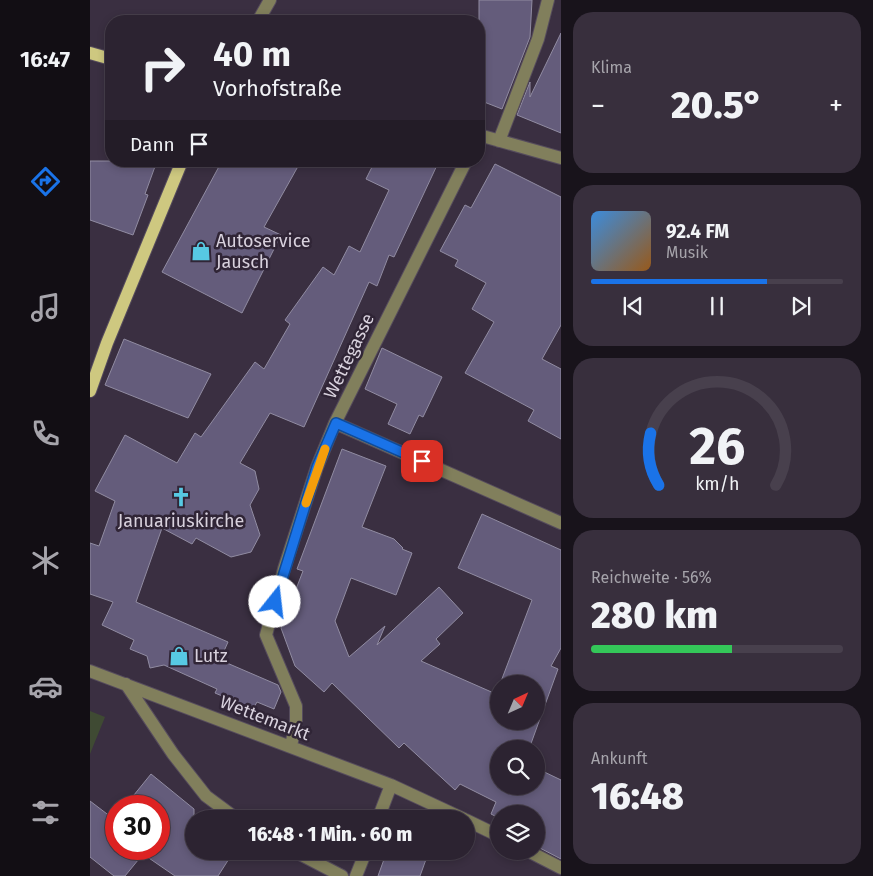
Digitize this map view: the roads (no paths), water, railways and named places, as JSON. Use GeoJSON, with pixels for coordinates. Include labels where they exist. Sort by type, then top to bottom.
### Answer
{"type":"FeatureCollection","features":[{"type":"Feature","properties":{"kind":"main road"},"geometry":{"type":"LineString","coordinates":[[90,53],[105,57]]}},
{"type":"Feature","properties":{"kind":"main road"},"geometry":{"type":"LineString","coordinates":[[90,391],[107,343],[180,167]]}},
{"type":"Feature","properties":{"kind":"street"},"geometry":{"type":"LineString","coordinates":[[261,15],[270,0]]}},
{"type":"Feature","properties":{"kind":"street"},"geometry":{"type":"LineString","coordinates":[[499,141],[538,39],[548,0]]}},
{"type":"Feature","properties":{"kind":"street"},"geometry":{"type":"LineString","coordinates":[[485,138],[560,158]]}},
{"type":"Feature","properties":{"kind":"street","name":"Wettegasse"},"geometry":{"type":"LineString","coordinates":[[291,746],[296,722],[296,706],[266,635],[284,569],[317,467],[336,423],[463,167]]}},
{"type":"Feature","properties":{"kind":"street"},"geometry":{"type":"LineString","coordinates":[[336,423],[560,523]]}},
{"type":"Feature","properties":{"kind":"street","name":"Wettemarkt"},"geometry":{"type":"LineString","coordinates":[[90,671],[391,785],[445,810]]}},
{"type":"Feature","properties":{"kind":"street"},"geometry":{"type":"LineString","coordinates":[[126,684],[173,754],[206,796],[225,810]]}},
{"type":"Feature","properties":{"kind":"street"},"geometry":{"type":"LineString","coordinates":[[381,810],[391,785]]}},
{"type":"Feature","properties":{"kind":"street","name":"Wettemarkt"},"geometry":{"type":"LineString","coordinates":[[475,824],[490,832]]}},
{"type":"Feature","properties":{"kind":"street"},"geometry":{"type":"LineString","coordinates":[[311,860],[342,876]]}},
{"type":"Feature","properties":{"kind":"street"},"geometry":{"type":"LineString","coordinates":[[356,876],[362,860]]}},
{"type":"Feature","properties":{"kind":"street"},"geometry":{"type":"LineString","coordinates":[[545,860],[560,868]]}},
{"type":"Feature","properties":{"kind":"place","name":"Autoservice Jausch"},"geometry":{"type":"Point","coordinates":[201,251]}},
{"type":"Feature","properties":{"kind":"place","name":"Januariuskirche"},"geometry":{"type":"Point","coordinates":[181,497]}},
{"type":"Feature","properties":{"kind":"place","name":"Lutz"},"geometry":{"type":"Point","coordinates":[179,656]}}]}
